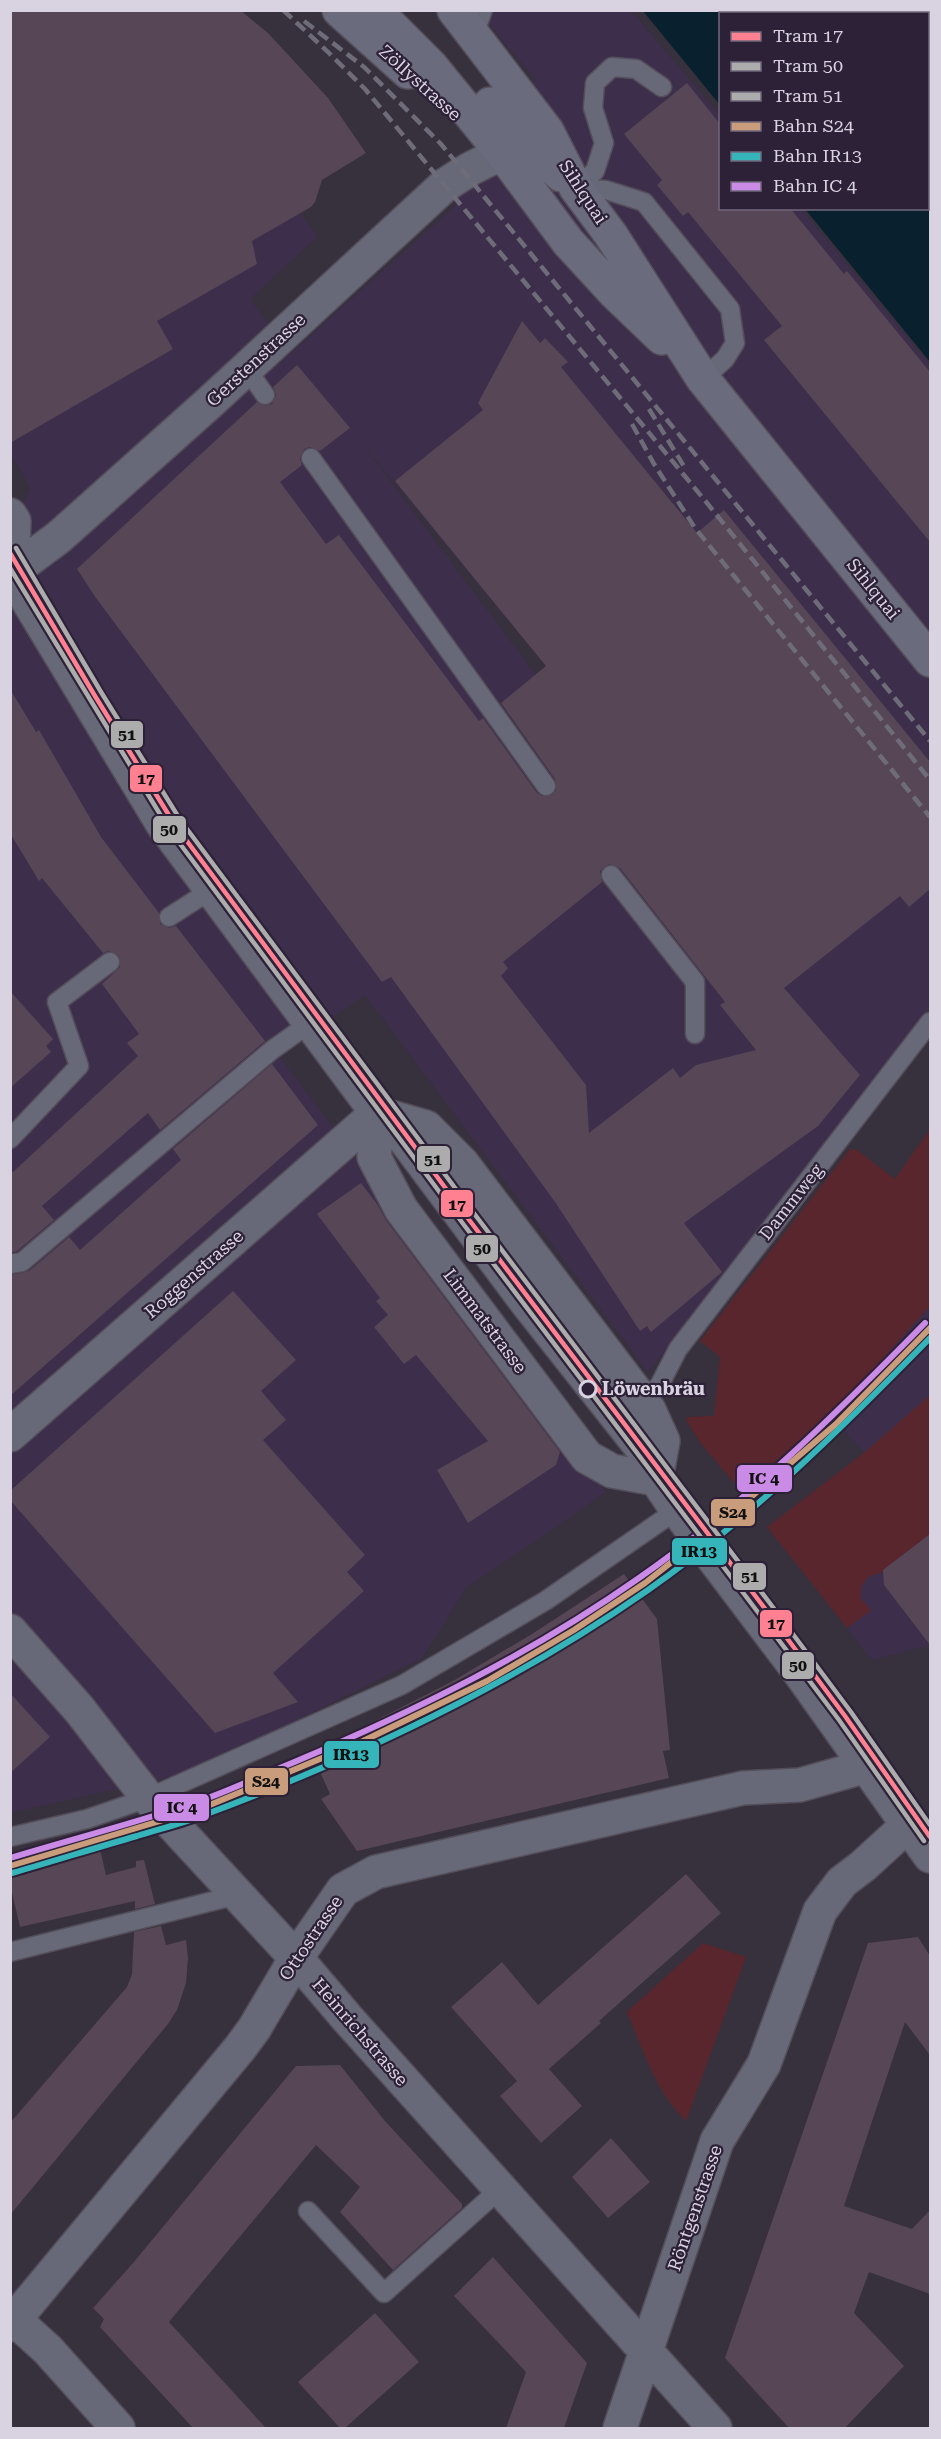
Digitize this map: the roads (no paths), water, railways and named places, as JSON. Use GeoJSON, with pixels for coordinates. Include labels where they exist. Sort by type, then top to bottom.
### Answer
{"type":"FeatureCollection","features":[{"type":"Feature","properties":{"kind":"street","name":"Zöllystrasse"},"geometry":{"type":"LineString","coordinates":[[339,10],[402,66],[435,101],[502,153]]}},
{"type":"Feature","properties":{"kind":"street"},"geometry":{"type":"LineString","coordinates":[[375,10],[431,66],[502,153]]}},
{"type":"Feature","properties":{"kind":"street"},"geometry":{"type":"LineString","coordinates":[[409,10],[517,136],[576,188]]}},
{"type":"Feature","properties":{"kind":"street","name":"Sihlquai"},"geometry":{"type":"LineString","coordinates":[[470,19],[547,131],[576,188],[611,235],[703,379],[930,660]]}},
{"type":"Feature","properties":{"kind":"street","name":"Gerstenstrasse"},"geometry":{"type":"LineString","coordinates":[[11,571],[58,537],[445,185],[502,153]]}},
{"type":"Feature","properties":{"kind":"street","name":"Sihlquai"},"geometry":{"type":"LineString","coordinates":[[502,153],[568,242],[615,293],[703,379]]}},
{"type":"Feature","properties":{"kind":"street"},"geometry":{"type":"LineString","coordinates":[[10,515],[14,521],[11,571],[162,823],[376,1113],[426,1127],[462,1163],[651,1393],[649,1410],[663,1441],[656,1479],[757,1614],[930,1856]]}},
{"type":"Feature","properties":{"kind":"street","name":"Roggenstrasse"},"geometry":{"type":"LineString","coordinates":[[10,1435],[376,1113]]}},
{"type":"Feature","properties":{"kind":"street","name":"Limmatstrasse"},"geometry":{"type":"LineString","coordinates":[[376,1113],[378,1123],[374,1157],[401,1209],[587,1457],[612,1471],[656,1479]]}},
{"type":"Feature","properties":{"kind":"street","name":"Heinrichstrasse"},"geometry":{"type":"LineString","coordinates":[[10,1631],[79,1709],[148,1798],[296,1958],[338,2008],[715,2428]]}},
{"type":"Feature","properties":{"kind":"street","name":"Ottostrasse"},"geometry":{"type":"LineString","coordinates":[[13,2323],[240,2048],[254,2029],[296,1958],[343,1890],[376,1872],[743,1788],[800,1785],[867,1766]]}},
{"type":"Feature","properties":{"kind":"street","name":"Röntgenstrasse"},"geometry":{"type":"LineString","coordinates":[[620,2428],[717,2141],[764,2064],[820,1911],[842,1882],[909,1824]]}},
{"type":"Feature","properties":{"kind":"street"},"geometry":{"type":"LineString","coordinates":[[13,2323],[48,2350],[118,2428]]}},
{"type":"Feature","properties":{"kind":"lane"},"geometry":{"type":"LineString","coordinates":[[576,188],[595,171],[604,143],[592,108],[595,83],[612,67],[636,69],[662,87]]}},
{"type":"Feature","properties":{"kind":"lane"},"geometry":{"type":"LineString","coordinates":[[576,188],[606,189],[644,202],[730,309],[735,343],[725,359],[703,379]]}},
{"type":"Feature","properties":{"kind":"lane"},"geometry":{"type":"LineString","coordinates":[[246,368],[265,395]]}},
{"type":"Feature","properties":{"kind":"lane"},"geometry":{"type":"LineString","coordinates":[[311,458],[546,786]]}},
{"type":"Feature","properties":{"kind":"lane"},"geometry":{"type":"LineString","coordinates":[[611,875],[695,982],[695,1034]]}},
{"type":"Feature","properties":{"kind":"lane"},"geometry":{"type":"LineString","coordinates":[[169,916],[211,890]]}},
{"type":"Feature","properties":{"kind":"lane"},"geometry":{"type":"LineString","coordinates":[[10,1139],[79,1066],[57,1002],[110,962]]}},
{"type":"Feature","properties":{"kind":"lane","name":"Dammweg"},"geometry":{"type":"LineString","coordinates":[[651,1393],[678,1349],[930,1022]]}},
{"type":"Feature","properties":{"kind":"lane"},"geometry":{"type":"LineString","coordinates":[[10,1264],[22,1263],[272,1050],[310,1023]]}},
{"type":"Feature","properties":{"kind":"lane"},"geometry":{"type":"LineString","coordinates":[[10,1837],[87,1819],[148,1798],[402,1685],[545,1601],[677,1510]]}},
{"type":"Feature","properties":{"kind":"lane"},"geometry":{"type":"LineString","coordinates":[[10,1952],[237,1895]]}},
{"type":"Feature","properties":{"kind":"lane"},"geometry":{"type":"LineString","coordinates":[[308,2211],[384,2293],[501,2188]]}},
{"type":"Feature","properties":{"kind":"water"},"geometry":{"type":"Polygon","coordinates":[[[643,11],[930,11],[930,362],[806,210],[929,210],[929,12],[719,12],[719,104],[643,11]]]}},
{"type":"Feature","properties":{"kind":"railway"},"geometry":{"type":"LineString","coordinates":[[283,10],[365,89],[707,503],[930,780]]}},
{"type":"Feature","properties":{"kind":"railway"},"geometry":{"type":"LineString","coordinates":[[304,21],[364,67],[441,144],[930,741]]}},
{"type":"Feature","properties":{"kind":"railway"},"geometry":{"type":"LineString","coordinates":[[649,409],[685,468]]}},
{"type":"Feature","properties":{"kind":"railway"},"geometry":{"type":"LineString","coordinates":[[632,424],[654,464],[695,528],[930,817]]}},
{"type":"Feature","properties":{"kind":"tram line","name":"51"},"geometry":{"type":"LineString","coordinates":[[16,548],[181,821],[476,1216],[772,1606],[851,1712],[930,1825]]}},
{"type":"Feature","properties":{"kind":"tram line","name":"17"},"geometry":{"type":"LineString","coordinates":[[10,553],[175,825],[470,1221],[766,1610],[845,1716],[930,1837]]}},
{"type":"Feature","properties":{"kind":"tram line","name":"50"},"geometry":{"type":"LineString","coordinates":[[10,568],[169,829],[464,1225],[839,1720],[924,1841]]}},
{"type":"Feature","properties":{"kind":"rail line","name":"S24"},"geometry":{"type":"LineString","coordinates":[[10,1866],[200,1809],[363,1741],[487,1681],[574,1630],[645,1583],[710,1532],[836,1424],[930,1328]]}},
{"type":"Feature","properties":{"kind":"rail line","name":"IR13"},"geometry":{"type":"LineString","coordinates":[[12,1873],[187,1821],[261,1793],[376,1744],[543,1657],[648,1590],[723,1533],[795,1471],[930,1338]]}},
{"type":"Feature","properties":{"kind":"place","name":"Löwenbräu"},"geometry":{"type":"Point","coordinates":[588,1389]}}]}
